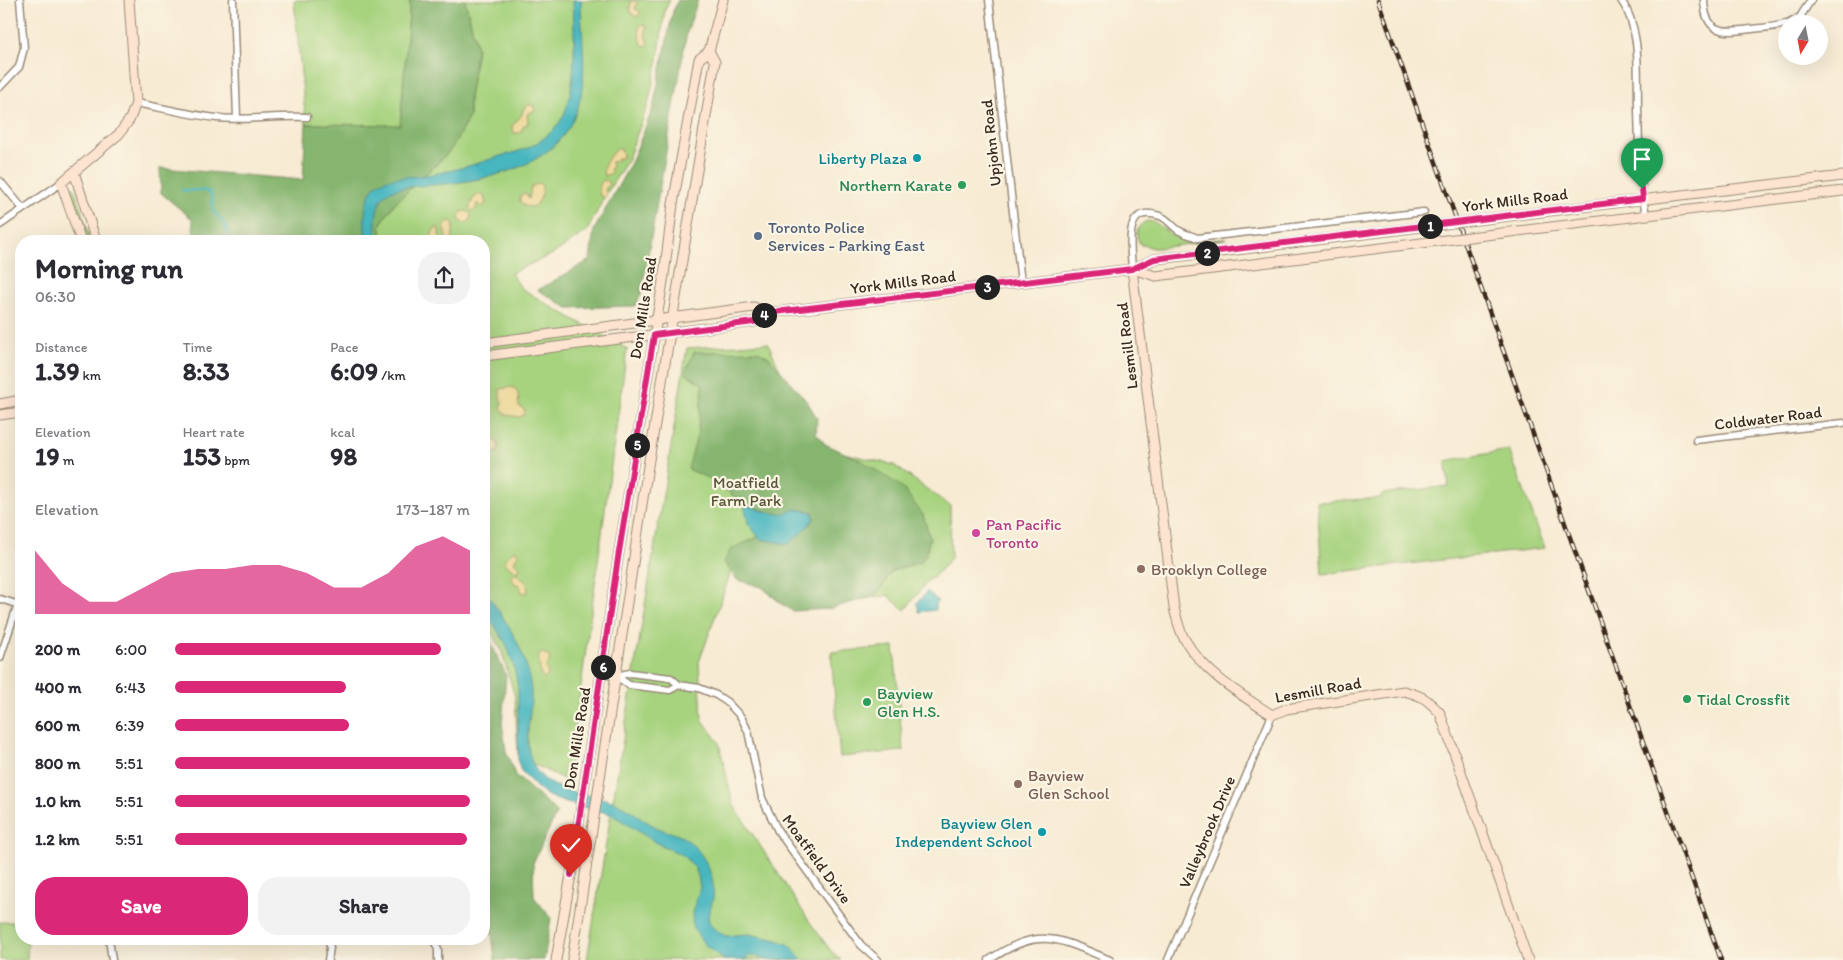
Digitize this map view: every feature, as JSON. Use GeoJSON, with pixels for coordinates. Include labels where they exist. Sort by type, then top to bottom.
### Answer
{"type":"FeatureCollection","features":[{"type":"Feature","properties":{"kind":"main road"},"geometry":{"type":"LineString","coordinates":[[78,235],[61,183],[119,134],[130,119],[136,103],[129,0]]}},
{"type":"Feature","properties":{"kind":"main road","name":"Don Mills Road"},"geometry":{"type":"LineString","coordinates":[[556,960],[571,875],[618,558],[657,320],[673,204],[699,59],[709,51],[723,0]]}},
{"type":"Feature","properties":{"kind":"main road","name":"Don Mills Road"},"geometry":{"type":"LineString","coordinates":[[572,960],[672,318],[715,62],[709,51]]}},
{"type":"Feature","properties":{"kind":"main road"},"geometry":{"type":"LineString","coordinates":[[692,102],[707,105]]}},
{"type":"Feature","properties":{"kind":"main road"},"geometry":{"type":"LineString","coordinates":[[74,172],[94,235]]}},
{"type":"Feature","properties":{"kind":"main road","name":"York Mills Road"},"geometry":{"type":"LineString","coordinates":[[490,342],[754,308],[767,313],[1021,283],[1132,269],[1154,259],[1843,176]]}},
{"type":"Feature","properties":{"kind":"main road"},"geometry":{"type":"LineString","coordinates":[[678,184],[694,189]]}},
{"type":"Feature","properties":{"kind":"main road","name":"York Mills Road"},"geometry":{"type":"LineString","coordinates":[[1132,269],[1156,276],[1843,191]]}},
{"type":"Feature","properties":{"kind":"main road","name":"Lesmill Road"},"geometry":{"type":"LineString","coordinates":[[1132,269],[1173,600],[1178,624],[1184,639],[1202,664],[1272,715],[1286,708],[1404,691],[1422,696],[1432,704],[1440,714],[1528,960]]}},
{"type":"Feature","properties":{"kind":"main road","name":"York Mills Road"},"geometry":{"type":"LineString","coordinates":[[490,355],[754,322],[767,313]]}},
{"type":"Feature","properties":{"kind":"main road"},"geometry":{"type":"LineString","coordinates":[[0,404],[15,401]]}},
{"type":"Feature","properties":{"kind":"main road"},"geometry":{"type":"LineString","coordinates":[[0,415],[15,413]]}},
{"type":"Feature","properties":{"kind":"street"},"geometry":{"type":"LineString","coordinates":[[0,87],[19,67],[24,48],[20,0]]}},
{"type":"Feature","properties":{"kind":"street"},"geometry":{"type":"LineString","coordinates":[[233,0],[237,118]]}},
{"type":"Feature","properties":{"kind":"street","name":"Upjohn Road"},"geometry":{"type":"LineString","coordinates":[[989,0],[1021,283]]}},
{"type":"Feature","properties":{"kind":"street"},"geometry":{"type":"LineString","coordinates":[[1621,0],[1628,12],[1636,39],[1643,199],[1646,215]]}},
{"type":"Feature","properties":{"kind":"street"},"geometry":{"type":"LineString","coordinates":[[1704,0],[1706,17],[1709,23],[1720,31],[1738,31],[1778,25]]}},
{"type":"Feature","properties":{"kind":"street"},"geometry":{"type":"LineString","coordinates":[[1801,15],[1811,0]]}},
{"type":"Feature","properties":{"kind":"street"},"geometry":{"type":"LineString","coordinates":[[136,103],[218,118],[307,117]]}},
{"type":"Feature","properties":{"kind":"street"},"geometry":{"type":"LineString","coordinates":[[0,181],[23,209]]}},
{"type":"Feature","properties":{"kind":"street"},"geometry":{"type":"LineString","coordinates":[[0,225],[61,183]]}},
{"type":"Feature","properties":{"kind":"street"},"geometry":{"type":"LineString","coordinates":[[1132,269],[1130,230],[1135,219],[1146,214],[1160,216],[1179,230],[1196,238],[1424,212]]}},
{"type":"Feature","properties":{"kind":"street","name":"Coldwater Road"},"geometry":{"type":"LineString","coordinates":[[1696,440],[1843,423]]}},
{"type":"Feature","properties":{"kind":"street"},"geometry":{"type":"LineString","coordinates":[[0,599],[15,603]]}},
{"type":"Feature","properties":{"kind":"street"},"geometry":{"type":"LineString","coordinates":[[0,658],[15,618]]}},
{"type":"Feature","properties":{"kind":"street","name":"Moatfield Drive"},"geometry":{"type":"LineString","coordinates":[[602,674],[616,676],[630,673],[671,678],[679,685],[699,688],[727,702],[741,717],[748,731],[757,782],[769,816],[861,945],[878,960]]}},
{"type":"Feature","properties":{"kind":"street","name":"Moatfield Drive"},"geometry":{"type":"LineString","coordinates":[[616,676],[629,685],[670,690],[679,685]]}},
{"type":"Feature","properties":{"kind":"street","name":"Valleybrook Drive"},"geometry":{"type":"LineString","coordinates":[[1168,960],[1272,715]]}},
{"type":"Feature","properties":{"kind":"street"},"geometry":{"type":"LineString","coordinates":[[989,960],[1013,945],[1026,940],[1044,938],[1064,941],[1110,960]]}},
{"type":"Feature","properties":{"kind":"street"},"geometry":{"type":"LineString","coordinates":[[110,945],[112,960]]}},
{"type":"Feature","properties":{"kind":"street"},"geometry":{"type":"LineString","coordinates":[[328,960],[330,945]]}},
{"type":"Feature","properties":{"kind":"street"},"geometry":{"type":"LineString","coordinates":[[436,945],[438,960]]}},
{"type":"Feature","properties":{"kind":"green space"},"geometry":{"type":"Polygon","coordinates":[[[294,0],[410,0],[401,126],[306,124],[294,0]]]}},
{"type":"Feature","properties":{"kind":"green space"},"geometry":{"type":"Polygon","coordinates":[[[410,0],[465,0],[477,48],[469,98],[469,117],[447,154],[394,204],[380,225],[382,235],[194,235],[192,219],[161,193],[160,168],[303,180],[306,124],[400,125],[410,0]]]}},
{"type":"Feature","properties":{"kind":"green space"},"geometry":{"type":"Polygon","coordinates":[[[465,0],[670,0],[665,10],[658,60],[648,105],[627,161],[605,196],[587,231],[553,254],[511,273],[521,288],[627,349],[568,781],[518,757],[515,697],[501,649],[490,631],[490,235],[382,235],[380,225],[394,204],[447,154],[469,117],[469,98],[477,48],[465,0]]]}},
{"type":"Feature","properties":{"kind":"green space"},"geometry":{"type":"Polygon","coordinates":[[[678,0],[698,0],[687,32],[641,295],[635,306],[568,308],[538,290],[590,260],[594,230],[632,161],[653,108],[673,11],[678,0]]]}},
{"type":"Feature","properties":{"kind":"green space"},"geometry":{"type":"Polygon","coordinates":[[[74,188],[89,235],[84,235],[69,189],[74,188]]]}},
{"type":"Feature","properties":{"kind":"green space"},"geometry":{"type":"Polygon","coordinates":[[[1147,221],[1156,223],[1183,240],[1226,239],[1159,248],[1152,248],[1143,244],[1142,246],[1139,243],[1137,232],[1140,226],[1147,221]]]}},
{"type":"Feature","properties":{"kind":"green space","name":"Moatfield Farm Park"},"geometry":{"type":"Polygon","coordinates":[[[768,343],[814,446],[894,465],[950,506],[951,558],[932,579],[930,578],[905,610],[889,597],[890,595],[845,602],[785,607],[755,581],[731,572],[699,662],[702,719],[719,743],[733,804],[809,921],[831,951],[841,960],[587,960],[687,348],[768,343]]]}},
{"type":"Feature","properties":{"kind":"green space"},"geometry":{"type":"Polygon","coordinates":[[[758,351],[769,357],[808,403],[817,418],[816,433],[825,444],[862,461],[902,487],[923,515],[930,538],[926,554],[921,562],[892,571],[877,595],[829,609],[792,611],[762,587],[737,580],[724,562],[731,549],[758,537],[760,539],[805,529],[814,519],[813,512],[795,509],[787,514],[778,515],[744,504],[712,480],[688,469],[697,436],[703,385],[685,373],[694,352],[758,351]]]}},
{"type":"Feature","properties":{"kind":"green space"},"geometry":{"type":"Polygon","coordinates":[[[1509,450],[1545,548],[1322,574],[1317,502],[1380,498],[1382,494],[1449,486],[1445,461],[1509,450]]]}},
{"type":"Feature","properties":{"kind":"green space"},"geometry":{"type":"Polygon","coordinates":[[[490,641],[506,675],[502,723],[506,751],[515,775],[557,812],[533,863],[534,897],[551,918],[544,960],[495,960],[490,916],[490,641]]]}},
{"type":"Feature","properties":{"kind":"green space","name":"Bayview Glen H.S."},"geometry":{"type":"Polygon","coordinates":[[[894,647],[903,751],[840,757],[831,652],[894,647]]]}},
{"type":"Feature","properties":{"kind":"green space"},"geometry":{"type":"Polygon","coordinates":[[[0,922],[15,922],[15,945],[28,945],[27,960],[0,960],[0,922]]]}},
{"type":"Feature","properties":{"kind":"sand"},"geometry":{"type":"Polygon","coordinates":[[[634,0],[637,3],[635,9],[641,12],[637,17],[632,14],[630,8],[630,4],[634,0]]]}},
{"type":"Feature","properties":{"kind":"sand"},"geometry":{"type":"Polygon","coordinates":[[[643,24],[647,27],[645,36],[649,42],[646,46],[642,45],[639,33],[639,27],[643,24]]]}},
{"type":"Feature","properties":{"kind":"sand"},"geometry":{"type":"Polygon","coordinates":[[[528,105],[533,105],[535,110],[527,114],[528,124],[524,125],[520,133],[514,133],[512,126],[528,105]]]}},
{"type":"Feature","properties":{"kind":"sand"},"geometry":{"type":"Polygon","coordinates":[[[618,148],[621,149],[623,154],[622,158],[611,162],[612,167],[610,169],[612,173],[604,176],[603,172],[607,160],[618,148]]]}},
{"type":"Feature","properties":{"kind":"sand"},"geometry":{"type":"Polygon","coordinates":[[[604,180],[609,184],[605,190],[607,195],[604,198],[600,195],[599,189],[604,180]]]}},
{"type":"Feature","properties":{"kind":"sand"},"geometry":{"type":"Polygon","coordinates":[[[539,183],[542,186],[542,195],[538,203],[532,207],[524,206],[520,201],[520,196],[525,193],[529,199],[531,187],[539,183]]]}},
{"type":"Feature","properties":{"kind":"sand"},"geometry":{"type":"Polygon","coordinates":[[[479,194],[484,196],[486,204],[482,207],[477,203],[476,209],[472,211],[469,208],[473,199],[479,194]]]}},
{"type":"Feature","properties":{"kind":"sand"},"geometry":{"type":"Polygon","coordinates":[[[463,211],[467,211],[471,217],[467,223],[463,223],[459,219],[459,215],[463,211]]]}},
{"type":"Feature","properties":{"kind":"sand"},"geometry":{"type":"Polygon","coordinates":[[[449,221],[454,223],[453,235],[446,235],[445,225],[449,221]]]}},
{"type":"Feature","properties":{"kind":"sand"},"geometry":{"type":"Polygon","coordinates":[[[435,228],[439,228],[439,235],[432,235],[435,228]]]}},
{"type":"Feature","properties":{"kind":"sand"},"geometry":{"type":"Polygon","coordinates":[[[512,387],[517,392],[519,406],[525,410],[524,415],[520,417],[506,415],[501,408],[500,389],[512,387]]]}},
{"type":"Feature","properties":{"kind":"sand"},"geometry":{"type":"Polygon","coordinates":[[[490,437],[499,445],[498,452],[492,454],[490,452],[490,437]]]}},
{"type":"Feature","properties":{"kind":"sand"},"geometry":{"type":"Polygon","coordinates":[[[513,551],[516,551],[518,555],[514,562],[520,567],[518,572],[505,564],[505,559],[513,551]]]}},
{"type":"Feature","properties":{"kind":"sand"},"geometry":{"type":"Polygon","coordinates":[[[516,573],[527,583],[527,593],[522,592],[519,585],[514,583],[511,576],[516,573]]]}},
{"type":"Feature","properties":{"kind":"sand"},"geometry":{"type":"Polygon","coordinates":[[[542,653],[548,655],[550,660],[546,667],[548,675],[545,679],[541,676],[539,665],[539,655],[542,653]]]}},
{"type":"Feature","properties":{"kind":"water"},"geometry":{"type":"Polygon","coordinates":[[[573,0],[581,0],[584,65],[581,97],[569,127],[558,142],[527,164],[509,171],[471,180],[390,191],[382,199],[377,210],[377,235],[366,235],[366,205],[371,191],[380,182],[450,171],[521,150],[541,140],[556,127],[561,120],[570,94],[573,78],[573,0]]]}},
{"type":"Feature","properties":{"kind":"water"},"geometry":{"type":"Polygon","coordinates":[[[744,504],[776,513],[789,512],[795,509],[813,512],[814,519],[789,544],[760,539],[748,523],[744,504]]]}},
{"type":"Feature","properties":{"kind":"water"},"geometry":{"type":"Polygon","coordinates":[[[927,591],[938,601],[935,605],[936,610],[919,612],[917,603],[927,591]]]}},
{"type":"Feature","properties":{"kind":"water"},"geometry":{"type":"Polygon","coordinates":[[[490,599],[515,637],[529,676],[531,700],[528,745],[532,762],[539,773],[547,781],[558,787],[617,803],[656,827],[687,840],[699,852],[711,876],[713,894],[708,916],[711,926],[725,936],[749,934],[777,940],[790,945],[802,960],[766,960],[749,956],[745,960],[724,960],[705,945],[693,928],[692,913],[700,888],[694,866],[682,855],[655,842],[611,814],[563,802],[548,796],[537,788],[521,771],[518,762],[518,688],[514,667],[506,644],[490,621],[490,599]]]}},
{"type":"Feature","properties":{"kind":"waterway"},"geometry":{"type":"LineString","coordinates":[[182,190],[209,192],[212,197],[213,211],[223,222],[229,235]]}},
{"type":"Feature","properties":{"kind":"railway"},"geometry":{"type":"LineString","coordinates":[[1378,0],[1721,960]]}},
{"type":"Feature","properties":{"kind":"place","name":"Liberty Plaza"},"geometry":{"type":"Point","coordinates":[917,158]}},
{"type":"Feature","properties":{"kind":"place","name":"Northern Karate"},"geometry":{"type":"Point","coordinates":[962,185]}},
{"type":"Feature","properties":{"kind":"place","name":"Toronto Police Services - Parking East"},"geometry":{"type":"Point","coordinates":[758,236]}},
{"type":"Feature","properties":{"kind":"place","name":"Pan Pacific Toronto"},"geometry":{"type":"Point","coordinates":[976,533]}},
{"type":"Feature","properties":{"kind":"place","name":"Brooklyn College"},"geometry":{"type":"Point","coordinates":[1141,569]}},
{"type":"Feature","properties":{"kind":"place","name":"Tidal Crossfit"},"geometry":{"type":"Point","coordinates":[1687,699]}},
{"type":"Feature","properties":{"kind":"place","name":"Bayview Glen H.S."},"geometry":{"type":"Point","coordinates":[867,702]}},
{"type":"Feature","properties":{"kind":"place","name":"Bayview Glen School"},"geometry":{"type":"Point","coordinates":[1018,784]}},
{"type":"Feature","properties":{"kind":"place","name":"Bayview Glen Independent School"},"geometry":{"type":"Point","coordinates":[1042,832]}},
{"type":"Feature","properties":{"kind":"route"},"geometry":{"type":"LineString","coordinates":[[571,875],[618,558],[654,335],[754,322],[767,313],[1132,269],[1154,259],[1643,199],[1642,189]]}}]}
